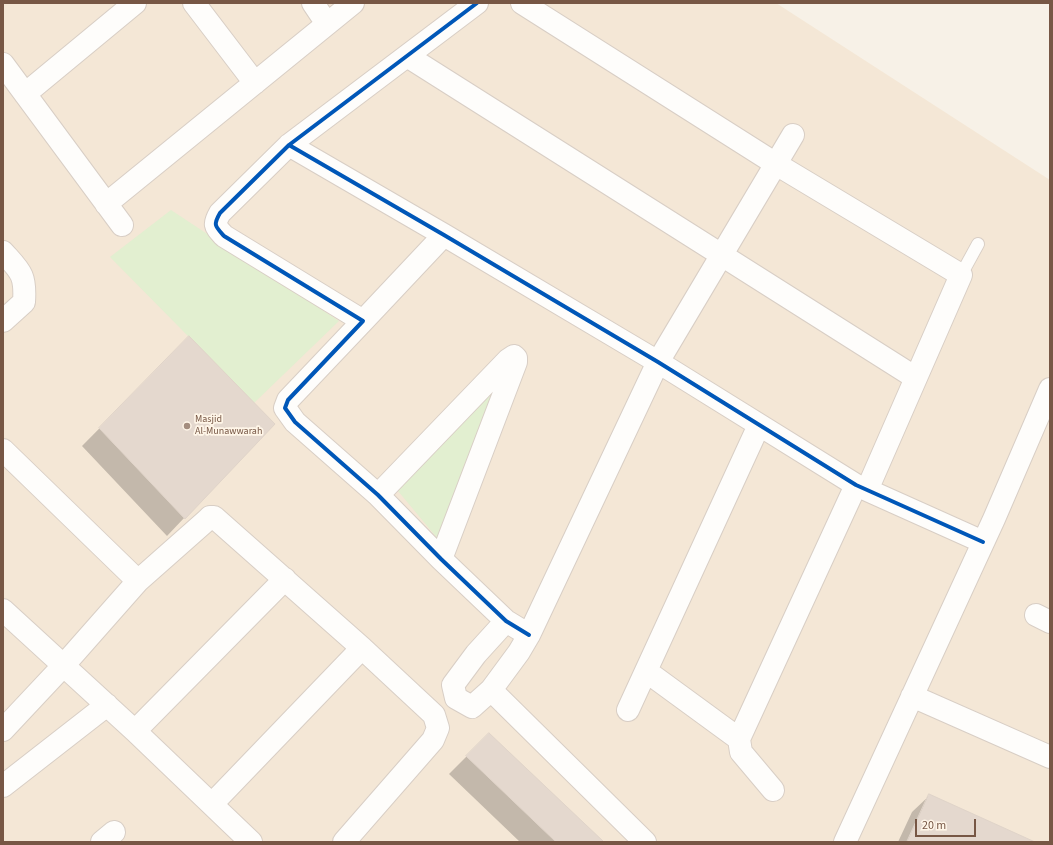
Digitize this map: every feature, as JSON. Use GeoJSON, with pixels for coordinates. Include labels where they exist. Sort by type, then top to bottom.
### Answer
{"type":"FeatureCollection","features":[{"type":"Feature","properties":{"kind":"street"},"geometry":{"type":"LineString","coordinates":[[25,94],[135,3]]}},
{"type":"Feature","properties":{"kind":"street"},"geometry":{"type":"LineString","coordinates":[[194,3],[255,83]]}},
{"type":"Feature","properties":{"kind":"street"},"geometry":{"type":"LineString","coordinates":[[312,3],[327,24]]}},
{"type":"Feature","properties":{"kind":"street"},"geometry":{"type":"LineString","coordinates":[[106,204],[353,3]]}},
{"type":"Feature","properties":{"kind":"street"},"geometry":{"type":"LineString","coordinates":[[363,321],[224,236],[216,228],[215,221],[220,213],[289,145],[477,3]]}},
{"type":"Feature","properties":{"kind":"street"},"geometry":{"type":"LineString","coordinates":[[522,3],[776,164],[961,275],[916,378],[739,739],[741,752],[773,790]]}},
{"type":"Feature","properties":{"kind":"street"},"geometry":{"type":"LineString","coordinates":[[407,56],[916,378]]}},
{"type":"Feature","properties":{"kind":"street"},"geometry":{"type":"LineString","coordinates":[[3,64],[122,226]]}},
{"type":"Feature","properties":{"kind":"street"},"geometry":{"type":"LineString","coordinates":[[506,621],[476,654],[453,685],[456,698],[472,707],[491,690],[519,652],[529,635],[658,362],[793,134]]}},
{"type":"Feature","properties":{"kind":"street"},"geometry":{"type":"LineString","coordinates":[[289,145],[658,362],[862,488],[983,542]]}},
{"type":"Feature","properties":{"kind":"street"},"geometry":{"type":"LineString","coordinates":[[444,235],[288,400],[285,408],[295,422],[378,495],[441,559],[506,621],[529,635]]}},
{"type":"Feature","properties":{"kind":"street"},"geometry":{"type":"LineString","coordinates":[[3,252],[21,272],[25,286],[24,302],[3,321]]}},
{"type":"Feature","properties":{"kind":"street"},"geometry":{"type":"LineString","coordinates":[[378,495],[508,360],[514,356],[516,358],[514,370],[441,559]]}},
{"type":"Feature","properties":{"kind":"street"},"geometry":{"type":"LineString","coordinates":[[845,842],[983,542],[1050,389]]}},
{"type":"Feature","properties":{"kind":"street"},"geometry":{"type":"LineString","coordinates":[[628,710],[759,425]]}},
{"type":"Feature","properties":{"kind":"street"},"geometry":{"type":"LineString","coordinates":[[3,450],[138,581]]}},
{"type":"Feature","properties":{"kind":"street"},"geometry":{"type":"LineString","coordinates":[[3,730],[64,666],[138,581],[210,517],[214,517],[362,648],[434,715],[438,728],[433,740],[344,842]]}},
{"type":"Feature","properties":{"kind":"street"},"geometry":{"type":"LineString","coordinates":[[135,731],[285,579]]}},
{"type":"Feature","properties":{"kind":"street"},"geometry":{"type":"LineString","coordinates":[[3,610],[135,731],[251,842]]}},
{"type":"Feature","properties":{"kind":"street"},"geometry":{"type":"LineString","coordinates":[[212,804],[362,648]]}},
{"type":"Feature","properties":{"kind":"street"},"geometry":{"type":"LineString","coordinates":[[646,671],[739,739]]}},
{"type":"Feature","properties":{"kind":"street"},"geometry":{"type":"LineString","coordinates":[[491,690],[645,842]]}},
{"type":"Feature","properties":{"kind":"street"},"geometry":{"type":"LineString","coordinates":[[912,696],[1050,757]]}},
{"type":"Feature","properties":{"kind":"street"},"geometry":{"type":"LineString","coordinates":[[3,786],[107,705]]}},
{"type":"Feature","properties":{"kind":"lane"},"geometry":{"type":"LineString","coordinates":[[961,275],[978,244]]}},
{"type":"Feature","properties":{"kind":"shaded area"},"geometry":{"type":"Polygon","coordinates":[[[3,3],[776,3],[1050,180],[1050,842],[3,842],[3,3]]]}},
{"type":"Feature","properties":{"kind":"green space"},"geometry":{"type":"Polygon","coordinates":[[[171,210],[339,321],[254,403],[110,257],[171,210]]]}},
{"type":"Feature","properties":{"kind":"green space"},"geometry":{"type":"Polygon","coordinates":[[[501,379],[438,539],[398,491],[501,379]]]}},
{"type":"Feature","properties":{"kind":"building","name":"Masjid Al-Munawwarah"},"geometry":{"type":"Polygon","coordinates":[[[189,336],[275,424],[185,519],[99,428],[189,336]]]}},
{"type":"Feature","properties":{"kind":"building"},"geometry":{"type":"Polygon","coordinates":[[[489,733],[604,842],[556,842],[466,756],[489,733]]]}},
{"type":"Feature","properties":{"kind":"building"},"geometry":{"type":"Polygon","coordinates":[[[929,794],[1035,842],[907,842],[929,794]]]}},
{"type":"Feature","properties":{"kind":"cycle path"},"geometry":{"type":"LineString","coordinates":[[477,3],[289,145],[220,213],[216,220],[216,225],[224,236],[363,321],[288,400],[285,408],[295,422],[378,495],[441,559],[506,621],[529,635]]}},
{"type":"Feature","properties":{"kind":"cycle path"},"geometry":{"type":"LineString","coordinates":[[289,145],[658,362],[856,485],[983,542]]}},
{"type":"Feature","properties":{"kind":"place","name":"Masjid Al-Munawwarah"},"geometry":{"type":"Point","coordinates":[187,426]}}]}
